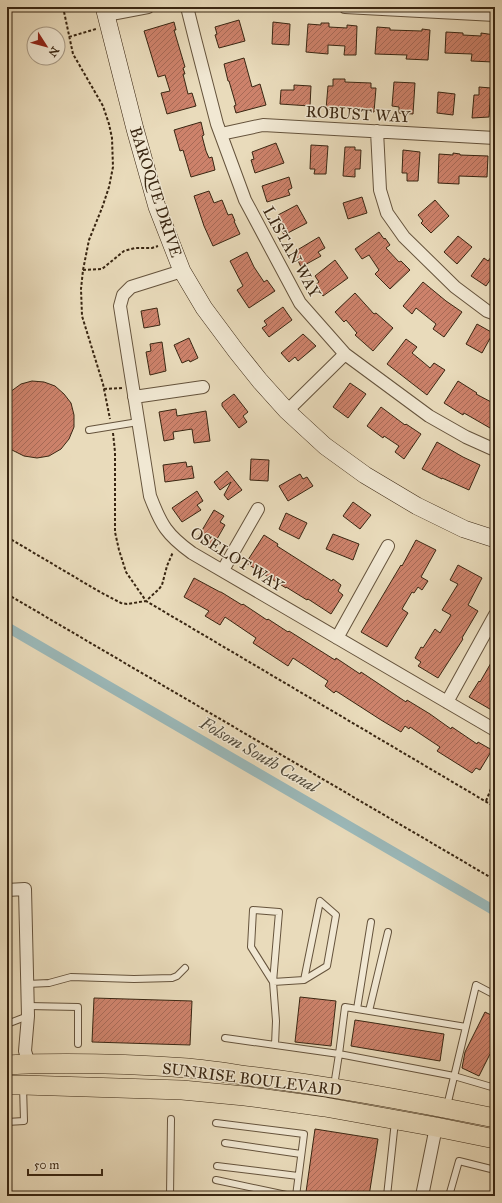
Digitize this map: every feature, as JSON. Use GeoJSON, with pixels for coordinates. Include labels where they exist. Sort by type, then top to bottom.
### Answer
{"type":"FeatureCollection","features":[{"type":"Feature","properties":{"kind":"main road"},"geometry":{"type":"LineString","coordinates":[[7,1073],[16,1073],[29,1064]]}},
{"type":"Feature","properties":{"kind":"main road","name":"SUNRISE BOULEVARD"},"geometry":{"type":"LineString","coordinates":[[7,1065],[109,1065],[189,1068],[334,1088],[495,1118]]}},
{"type":"Feature","properties":{"kind":"main road"},"geometry":{"type":"LineString","coordinates":[[15,1085],[39,1074],[135,1076],[148,1066]]}},
{"type":"Feature","properties":{"kind":"main road","name":"SUNRISE BOULEVARD"},"geometry":{"type":"LineString","coordinates":[[15,1085],[182,1090],[245,1096],[325,1107],[495,1139]]}},
{"type":"Feature","properties":{"kind":"main road"},"geometry":{"type":"LineString","coordinates":[[325,1107],[338,1099],[344,1098],[421,1111],[439,1107]]}},
{"type":"Feature","properties":{"kind":"main road"},"geometry":{"type":"LineString","coordinates":[[436,1127],[446,1118],[454,1116],[495,1126]]}},
{"type":"Feature","properties":{"kind":"street"},"geometry":{"type":"LineString","coordinates":[[106,16],[148,7]]}},
{"type":"Feature","properties":{"kind":"street","name":"LISTAN WAY"},"geometry":{"type":"LineString","coordinates":[[187,7],[217,124],[245,200],[300,303],[345,354],[429,416],[466,438],[495,450]]}},
{"type":"Feature","properties":{"kind":"street"},"geometry":{"type":"LineString","coordinates":[[345,7],[429,9],[495,15]]}},
{"type":"Feature","properties":{"kind":"street","name":"BAROQUE DRIVE"},"geometry":{"type":"LineString","coordinates":[[106,16],[134,129],[157,206],[182,271],[204,308],[260,381],[287,410],[326,446],[365,475],[417,506],[464,529],[495,539]]}},
{"type":"Feature","properties":{"kind":"street","name":"ROBUST WAY"},"geometry":{"type":"LineString","coordinates":[[221,134],[263,125],[495,138]]}},
{"type":"Feature","properties":{"kind":"street"},"geometry":{"type":"LineString","coordinates":[[377,131],[380,190],[387,213],[404,237],[455,287],[487,311],[495,314]]}},
{"type":"Feature","properties":{"kind":"street","name":"OSELOT WAY"},"geometry":{"type":"LineString","coordinates":[[182,271],[131,287],[123,295],[120,306],[150,496],[158,517],[168,532],[192,553],[495,730]]}},
{"type":"Feature","properties":{"kind":"street"},"geometry":{"type":"LineString","coordinates":[[287,410],[345,354]]}},
{"type":"Feature","properties":{"kind":"street"},"geometry":{"type":"LineString","coordinates":[[134,392],[203,387]]}},
{"type":"Feature","properties":{"kind":"street"},"geometry":{"type":"LineString","coordinates":[[223,570],[258,509]]}},
{"type":"Feature","properties":{"kind":"street"},"geometry":{"type":"LineString","coordinates":[[337,638],[388,546]]}},
{"type":"Feature","properties":{"kind":"street"},"geometry":{"type":"LineString","coordinates":[[447,702],[495,615]]}},
{"type":"Feature","properties":{"kind":"street"},"geometry":{"type":"LineString","coordinates":[[7,890],[25,889],[28,1012],[25,1051],[29,1064]]}},
{"type":"Feature","properties":{"kind":"street"},"geometry":{"type":"LineString","coordinates":[[422,1196],[436,1127]]}},
{"type":"Feature","properties":{"kind":"lane"},"geometry":{"type":"LineString","coordinates":[[89,430],[138,422]]}},
{"type":"Feature","properties":{"kind":"lane"},"geometry":{"type":"LineString","coordinates":[[273,982],[304,980],[327,966],[336,915],[320,902],[304,980]]}},
{"type":"Feature","properties":{"kind":"lane"},"geometry":{"type":"LineString","coordinates":[[273,982],[251,947],[253,910],[279,912],[273,982],[276,1021],[275,1045]]}},
{"type":"Feature","properties":{"kind":"lane"},"geometry":{"type":"LineString","coordinates":[[357,1009],[371,922]]}},
{"type":"Feature","properties":{"kind":"lane"},"geometry":{"type":"LineString","coordinates":[[369,1011],[388,932]]}},
{"type":"Feature","properties":{"kind":"lane"},"geometry":{"type":"LineString","coordinates":[[27,984],[49,983],[71,977],[134,979],[172,978],[177,976],[185,968]]}},
{"type":"Feature","properties":{"kind":"lane"},"geometry":{"type":"LineString","coordinates":[[439,1107],[454,1076],[476,985],[495,995]]}},
{"type":"Feature","properties":{"kind":"lane"},"geometry":{"type":"LineString","coordinates":[[7,1024],[28,1012],[78,1007],[78,1044]]}},
{"type":"Feature","properties":{"kind":"lane"},"geometry":{"type":"LineString","coordinates":[[334,1088],[344,1007],[466,1027]]}},
{"type":"Feature","properties":{"kind":"lane"},"geometry":{"type":"LineString","coordinates":[[225,1038],[339,1054],[454,1076],[495,1088]]}},
{"type":"Feature","properties":{"kind":"lane"},"geometry":{"type":"LineString","coordinates":[[7,1122],[24,1121],[15,1085]]}},
{"type":"Feature","properties":{"kind":"lane"},"geometry":{"type":"LineString","coordinates":[[170,1196],[171,1119]]}},
{"type":"Feature","properties":{"kind":"lane"},"geometry":{"type":"LineString","coordinates":[[387,1196],[395,1120]]}},
{"type":"Feature","properties":{"kind":"lane"},"geometry":{"type":"LineString","coordinates":[[216,1123],[304,1134],[296,1196]]}},
{"type":"Feature","properties":{"kind":"lane"},"geometry":{"type":"LineString","coordinates":[[225,1143],[301,1154]]}},
{"type":"Feature","properties":{"kind":"lane"},"geometry":{"type":"LineString","coordinates":[[449,1196],[459,1161],[495,1170]]}},
{"type":"Feature","properties":{"kind":"lane"},"geometry":{"type":"LineString","coordinates":[[217,1166],[298,1176]]}},
{"type":"Feature","properties":{"kind":"lane"},"geometry":{"type":"LineString","coordinates":[[216,1180],[291,1196]]}},
{"type":"Feature","properties":{"kind":"path"},"geometry":{"type":"LineString","coordinates":[[63,7],[73,54],[103,106],[112,138],[113,167],[109,187],[89,240],[81,289],[82,316],[104,389],[112,427],[115,452],[115,532],[126,572],[146,601],[495,806]]}},
{"type":"Feature","properties":{"kind":"path"},"geometry":{"type":"LineString","coordinates":[[69,36],[106,16]]}},
{"type":"Feature","properties":{"kind":"path"},"geometry":{"type":"LineString","coordinates":[[83,270],[102,269],[124,251],[135,248],[152,248],[170,241]]}},
{"type":"Feature","properties":{"kind":"path"},"geometry":{"type":"LineString","coordinates":[[104,389],[134,392]]}},
{"type":"Feature","properties":{"kind":"path"},"geometry":{"type":"LineString","coordinates":[[7,537],[100,592],[121,603],[127,604],[146,601],[162,585],[167,566],[178,542]]}},
{"type":"Feature","properties":{"kind":"path"},"geometry":{"type":"LineString","coordinates":[[7,594],[495,880]]}},
{"type":"Feature","properties":{"kind":"path"},"geometry":{"type":"LineString","coordinates":[[486,801],[495,779]]}},
{"type":"Feature","properties":{"kind":"building"},"geometry":{"type":"Polygon","coordinates":[[[239,20],[245,41],[219,48],[215,35],[217,34],[215,27],[239,20]]]}},
{"type":"Feature","properties":{"kind":"building"},"geometry":{"type":"Polygon","coordinates":[[[174,22],[176,30],[174,30],[185,67],[183,68],[185,74],[183,74],[188,94],[192,93],[196,106],[167,114],[161,93],[170,91],[165,75],[158,77],[144,31],[174,22]]]}},
{"type":"Feature","properties":{"kind":"building"},"geometry":{"type":"Polygon","coordinates":[[[273,22],[290,24],[289,45],[272,44],[273,22]]]}},
{"type":"Feature","properties":{"kind":"building"},"geometry":{"type":"Polygon","coordinates":[[[321,23],[329,23],[329,27],[347,28],[347,25],[357,26],[356,55],[344,55],[345,46],[328,45],[328,54],[306,52],[308,24],[321,25],[321,23]]]}},
{"type":"Feature","properties":{"kind":"building"},"geometry":{"type":"Polygon","coordinates":[[[377,27],[390,28],[390,30],[430,30],[428,60],[406,59],[407,55],[375,54],[377,27]]]}},
{"type":"Feature","properties":{"kind":"building"},"geometry":{"type":"Polygon","coordinates":[[[446,32],[463,33],[463,35],[481,36],[481,33],[495,35],[493,62],[471,61],[472,54],[445,53],[446,32]]]}},
{"type":"Feature","properties":{"kind":"building"},"geometry":{"type":"Polygon","coordinates":[[[244,58],[252,87],[260,84],[266,105],[236,113],[234,106],[236,105],[224,64],[244,58]]]}},
{"type":"Feature","properties":{"kind":"building"},"geometry":{"type":"Polygon","coordinates":[[[333,79],[345,79],[345,82],[371,83],[371,88],[376,88],[374,112],[357,111],[358,109],[326,109],[328,86],[333,86],[333,79]]]}},
{"type":"Feature","properties":{"kind":"building"},"geometry":{"type":"Polygon","coordinates":[[[394,82],[415,83],[413,114],[399,113],[399,107],[392,106],[394,82]]]}},
{"type":"Feature","properties":{"kind":"building"},"geometry":{"type":"Polygon","coordinates":[[[294,85],[311,86],[310,106],[280,104],[281,90],[294,90],[294,85]]]}},
{"type":"Feature","properties":{"kind":"building"},"geometry":{"type":"Polygon","coordinates":[[[479,87],[491,88],[489,117],[472,118],[474,95],[479,95],[479,87]]]}},
{"type":"Feature","properties":{"kind":"building"},"geometry":{"type":"Polygon","coordinates":[[[438,92],[455,94],[453,115],[437,113],[438,92]]]}},
{"type":"Feature","properties":{"kind":"building"},"geometry":{"type":"Polygon","coordinates":[[[201,122],[204,135],[202,136],[206,151],[209,158],[212,157],[215,170],[191,177],[183,150],[180,151],[174,130],[201,122]]]}},
{"type":"Feature","properties":{"kind":"building"},"geometry":{"type":"Polygon","coordinates":[[[276,143],[284,163],[255,173],[251,160],[254,159],[252,152],[276,143]]]}},
{"type":"Feature","properties":{"kind":"building"},"geometry":{"type":"Polygon","coordinates":[[[311,145],[328,146],[326,174],[314,174],[315,169],[310,169],[311,145]]]}},
{"type":"Feature","properties":{"kind":"building"},"geometry":{"type":"Polygon","coordinates":[[[345,147],[355,147],[355,150],[361,150],[360,169],[355,169],[355,177],[343,176],[345,147]]]}},
{"type":"Feature","properties":{"kind":"building"},"geometry":{"type":"Polygon","coordinates":[[[403,150],[420,152],[418,181],[407,181],[407,173],[402,173],[403,150]]]}},
{"type":"Feature","properties":{"kind":"building"},"geometry":{"type":"Polygon","coordinates":[[[453,153],[460,155],[488,156],[487,177],[459,176],[459,184],[438,183],[439,154],[453,155],[453,153]]]}},
{"type":"Feature","properties":{"kind":"building"},"geometry":{"type":"Polygon","coordinates":[[[289,177],[292,188],[288,190],[290,195],[267,202],[262,186],[289,177]]]}},
{"type":"Feature","properties":{"kind":"building"},"geometry":{"type":"Polygon","coordinates":[[[209,191],[214,203],[222,200],[228,215],[232,214],[240,234],[213,246],[204,226],[194,196],[209,191]]]}},
{"type":"Feature","properties":{"kind":"building"},"geometry":{"type":"Polygon","coordinates":[[[362,197],[367,213],[348,219],[343,203],[362,197]]]}},
{"type":"Feature","properties":{"kind":"building"},"geometry":{"type":"Polygon","coordinates":[[[435,200],[449,216],[431,233],[421,223],[423,221],[418,215],[435,200]]]}},
{"type":"Feature","properties":{"kind":"building"},"geometry":{"type":"Polygon","coordinates":[[[297,205],[307,223],[284,235],[278,223],[281,221],[278,215],[297,205]]]}},
{"type":"Feature","properties":{"kind":"building"},"geometry":{"type":"Polygon","coordinates":[[[379,232],[390,245],[386,248],[399,262],[401,261],[410,270],[390,289],[375,274],[379,270],[369,255],[362,259],[355,249],[379,232]]]}},
{"type":"Feature","properties":{"kind":"building"},"geometry":{"type":"Polygon","coordinates":[[[458,236],[472,247],[457,264],[444,252],[458,236]]]}},
{"type":"Feature","properties":{"kind":"building"},"geometry":{"type":"Polygon","coordinates":[[[319,237],[325,248],[318,252],[321,256],[301,267],[294,252],[319,237]]]}},
{"type":"Feature","properties":{"kind":"building"},"geometry":{"type":"Polygon","coordinates":[[[247,252],[254,267],[264,282],[267,280],[275,291],[249,308],[237,290],[243,286],[230,261],[247,252]]]}},
{"type":"Feature","properties":{"kind":"building"},"geometry":{"type":"Polygon","coordinates":[[[495,252],[495,273],[486,286],[471,276],[484,258],[488,261],[495,252]]]}},
{"type":"Feature","properties":{"kind":"building"},"geometry":{"type":"Polygon","coordinates":[[[335,260],[348,278],[323,296],[315,285],[319,282],[315,276],[335,260]]]}},
{"type":"Feature","properties":{"kind":"building"},"geometry":{"type":"Polygon","coordinates":[[[423,282],[462,312],[444,337],[433,329],[436,324],[416,308],[412,314],[403,306],[423,282]]]}},
{"type":"Feature","properties":{"kind":"building"},"geometry":{"type":"Polygon","coordinates":[[[355,293],[374,314],[376,313],[393,328],[373,351],[355,335],[357,333],[346,320],[344,322],[335,312],[355,293]]]}},
{"type":"Feature","properties":{"kind":"building"},"geometry":{"type":"Polygon","coordinates":[[[283,307],[292,320],[269,337],[262,328],[267,325],[264,321],[283,307]]]}},
{"type":"Feature","properties":{"kind":"building"},"geometry":{"type":"Polygon","coordinates":[[[157,308],[160,325],[144,328],[141,311],[157,308]]]}},
{"type":"Feature","properties":{"kind":"building"},"geometry":{"type":"Polygon","coordinates":[[[477,324],[493,333],[482,353],[466,344],[477,324]]]}},
{"type":"Feature","properties":{"kind":"building"},"geometry":{"type":"Polygon","coordinates":[[[303,334],[316,346],[298,361],[295,357],[289,362],[281,353],[303,334]]]}},
{"type":"Feature","properties":{"kind":"building"},"geometry":{"type":"Polygon","coordinates":[[[189,338],[198,358],[190,362],[189,360],[182,363],[174,345],[189,338]]]}},
{"type":"Feature","properties":{"kind":"building"},"geometry":{"type":"Polygon","coordinates":[[[406,339],[417,347],[412,353],[430,368],[434,363],[445,370],[427,395],[387,364],[406,339]]]}},
{"type":"Feature","properties":{"kind":"building"},"geometry":{"type":"Polygon","coordinates":[[[162,342],[166,371],[150,375],[146,352],[151,351],[150,344],[162,342]]]}},
{"type":"Feature","properties":{"kind":"building"},"geometry":{"type":"Polygon","coordinates":[[[32,381],[44,382],[55,386],[71,403],[74,415],[74,427],[69,439],[61,449],[49,456],[37,458],[24,456],[12,450],[7,444],[7,395],[21,384],[32,381]]]}},
{"type":"Feature","properties":{"kind":"building"},"geometry":{"type":"Polygon","coordinates":[[[458,381],[477,393],[476,394],[495,404],[495,419],[490,428],[464,413],[463,415],[444,403],[458,381]]]}},
{"type":"Feature","properties":{"kind":"building"},"geometry":{"type":"Polygon","coordinates":[[[350,383],[366,394],[348,418],[333,407],[350,383]]]}},
{"type":"Feature","properties":{"kind":"building"},"geometry":{"type":"Polygon","coordinates":[[[234,394],[248,412],[243,416],[247,422],[239,428],[222,406],[222,403],[234,394]]]}},
{"type":"Feature","properties":{"kind":"building"},"geometry":{"type":"Polygon","coordinates":[[[381,407],[405,425],[406,424],[421,434],[404,459],[395,452],[399,446],[384,436],[383,438],[367,426],[381,407]]]}},
{"type":"Feature","properties":{"kind":"building"},"geometry":{"type":"Polygon","coordinates":[[[176,409],[177,416],[206,411],[210,441],[194,443],[192,429],[173,432],[174,439],[164,441],[159,412],[176,409]]]}},
{"type":"Feature","properties":{"kind":"building"},"geometry":{"type":"Polygon","coordinates":[[[437,442],[480,465],[469,490],[422,469],[437,442]]]}},
{"type":"Feature","properties":{"kind":"building"},"geometry":{"type":"Polygon","coordinates":[[[251,459],[269,460],[268,481],[250,480],[251,459]]]}},
{"type":"Feature","properties":{"kind":"building"},"geometry":{"type":"Polygon","coordinates":[[[186,462],[187,467],[192,466],[194,478],[165,482],[163,465],[186,462]]]}},
{"type":"Feature","properties":{"kind":"building"},"geometry":{"type":"Polygon","coordinates":[[[227,471],[242,490],[228,500],[224,495],[231,482],[220,490],[214,482],[227,471]]]}},
{"type":"Feature","properties":{"kind":"building"},"geometry":{"type":"Polygon","coordinates":[[[300,474],[303,479],[307,477],[313,486],[288,501],[279,486],[300,474]]]}},
{"type":"Feature","properties":{"kind":"building"},"geometry":{"type":"Polygon","coordinates":[[[197,491],[203,501],[197,505],[201,510],[182,522],[172,508],[197,491]]]}},
{"type":"Feature","properties":{"kind":"building"},"geometry":{"type":"Polygon","coordinates":[[[353,502],[371,515],[360,529],[343,516],[353,502]]]}},
{"type":"Feature","properties":{"kind":"building"},"geometry":{"type":"Polygon","coordinates":[[[214,510],[224,516],[220,522],[225,525],[213,546],[198,537],[214,510]]]}},
{"type":"Feature","properties":{"kind":"building"},"geometry":{"type":"Polygon","coordinates":[[[286,513],[307,523],[299,539],[279,529],[286,513]]]}},
{"type":"Feature","properties":{"kind":"building"},"geometry":{"type":"Polygon","coordinates":[[[333,534],[359,544],[353,560],[326,549],[333,534]]]}},
{"type":"Feature","properties":{"kind":"building"},"geometry":{"type":"Polygon","coordinates":[[[264,535],[278,544],[277,546],[332,581],[333,579],[341,585],[338,591],[343,595],[331,614],[246,563],[264,535]]]}},
{"type":"Feature","properties":{"kind":"building"},"geometry":{"type":"Polygon","coordinates":[[[416,540],[436,550],[421,577],[428,581],[422,590],[418,587],[414,593],[412,592],[402,609],[408,613],[387,647],[361,632],[401,565],[402,566],[416,540]]]}},
{"type":"Feature","properties":{"kind":"building"},"geometry":{"type":"Polygon","coordinates":[[[458,565],[482,578],[468,605],[478,611],[462,638],[463,639],[438,678],[418,666],[421,662],[415,658],[421,647],[423,648],[435,629],[440,633],[451,615],[442,610],[458,584],[450,580],[458,565]]]}},
{"type":"Feature","properties":{"kind":"building"},"geometry":{"type":"Polygon","coordinates":[[[194,578],[242,605],[243,604],[335,660],[336,658],[360,674],[361,672],[406,702],[407,700],[430,714],[451,729],[452,727],[477,744],[478,742],[492,750],[480,770],[476,768],[472,773],[437,751],[440,747],[410,727],[409,729],[405,726],[401,732],[336,691],[334,693],[325,686],[328,681],[293,658],[288,666],[253,643],[256,638],[225,617],[220,625],[205,616],[209,611],[184,597],[194,578]]]}},
{"type":"Feature","properties":{"kind":"building"},"geometry":{"type":"Polygon","coordinates":[[[495,656],[495,712],[469,697],[479,681],[480,682],[495,656]]]}},
{"type":"Feature","properties":{"kind":"building"},"geometry":{"type":"Polygon","coordinates":[[[300,997],[336,1001],[331,1046],[295,1042],[300,997]]]}},
{"type":"Feature","properties":{"kind":"building"},"geometry":{"type":"Polygon","coordinates":[[[94,998],[192,1001],[190,1045],[92,1042],[94,998]]]}},
{"type":"Feature","properties":{"kind":"building"},"geometry":{"type":"Polygon","coordinates":[[[485,1012],[495,1017],[495,1056],[490,1054],[479,1076],[462,1068],[465,1052],[485,1012]]]}},
{"type":"Feature","properties":{"kind":"building"},"geometry":{"type":"Polygon","coordinates":[[[355,1020],[444,1034],[440,1061],[351,1046],[355,1020]]]}},
{"type":"Feature","properties":{"kind":"building"},"geometry":{"type":"Polygon","coordinates":[[[315,1129],[378,1139],[369,1196],[332,1196],[306,1192],[315,1129]]]}},
{"type":"Feature","properties":{"kind":"waterway","name":"Folsom South Canal"},"geometry":{"type":"LineString","coordinates":[[7,627],[495,911]]}}]}
